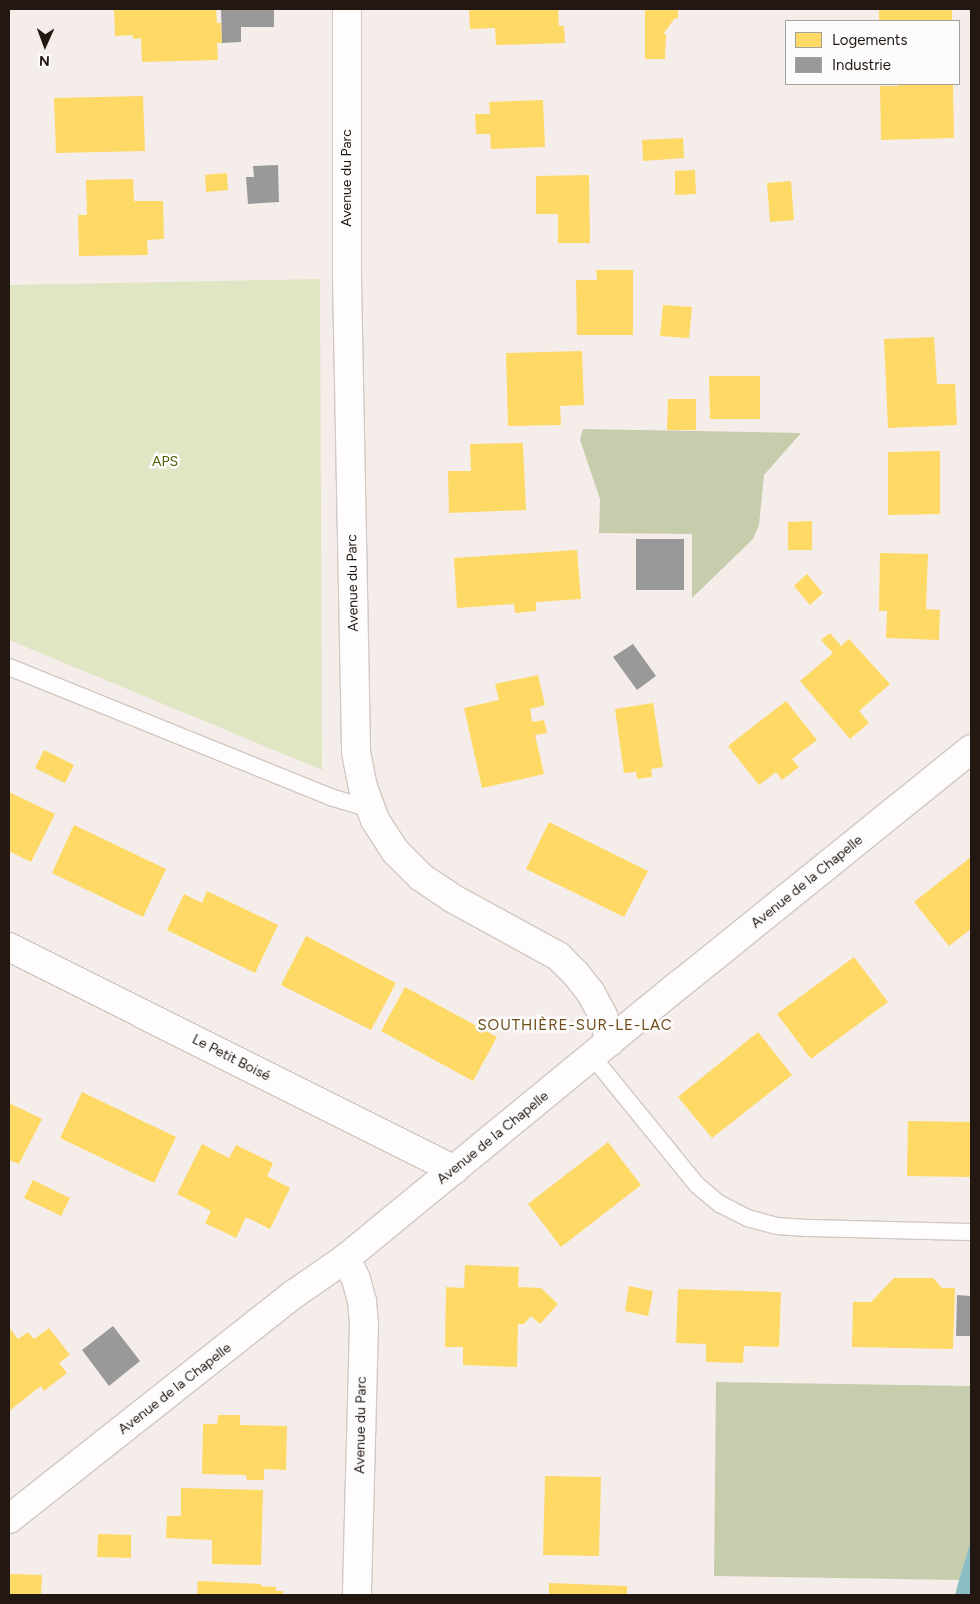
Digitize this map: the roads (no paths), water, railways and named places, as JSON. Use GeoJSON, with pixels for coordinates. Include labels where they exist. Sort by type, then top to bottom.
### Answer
{"type":"FeatureCollection","features":[{"type":"Feature","properties":{"kind":"street","name":"Avenue du Parc"},"geometry":{"type":"LineString","coordinates":[[347,9],[347,278],[356,752],[363,787],[371,809],[395,851],[421,878],[452,898],[558,956],[570,968],[591,993],[603,1016],[601,1049]]}},
{"type":"Feature","properties":{"kind":"street","name":"Avenue de la Chapelle"},"geometry":{"type":"LineString","coordinates":[[9,1519],[294,1294],[346,1258],[971,750]]}},
{"type":"Feature","properties":{"kind":"street","name":"Le Petit Boisé"},"geometry":{"type":"LineString","coordinates":[[9,947],[454,1170]]}},
{"type":"Feature","properties":{"kind":"street","name":"Avenue du Parc"},"geometry":{"type":"LineString","coordinates":[[346,1258],[356,1279],[362,1301],[364,1324],[357,1595]]}},
{"type":"Feature","properties":{"kind":"lane"},"geometry":{"type":"LineString","coordinates":[[9,667],[330,797],[371,809]]}},
{"type":"Feature","properties":{"kind":"lane"},"geometry":{"type":"LineString","coordinates":[[601,1049],[696,1185],[720,1204],[747,1218],[776,1226],[807,1228],[971,1232]]}},
{"type":"Feature","properties":{"kind":"water"},"geometry":{"type":"Polygon","coordinates":[[[971,1540],[971,1595],[955,1595],[959,1580],[971,1540]]]}},
{"type":"Feature","properties":{"kind":"district","name":"SOUTHIÈRE-SUR-LE-LAC"},"geometry":{"type":"Point","coordinates":[575,1026]}},
{"type":"Feature","properties":{"kind":"park label","name":"APS"},"geometry":{"type":"Point","coordinates":[165,462]}}]}
